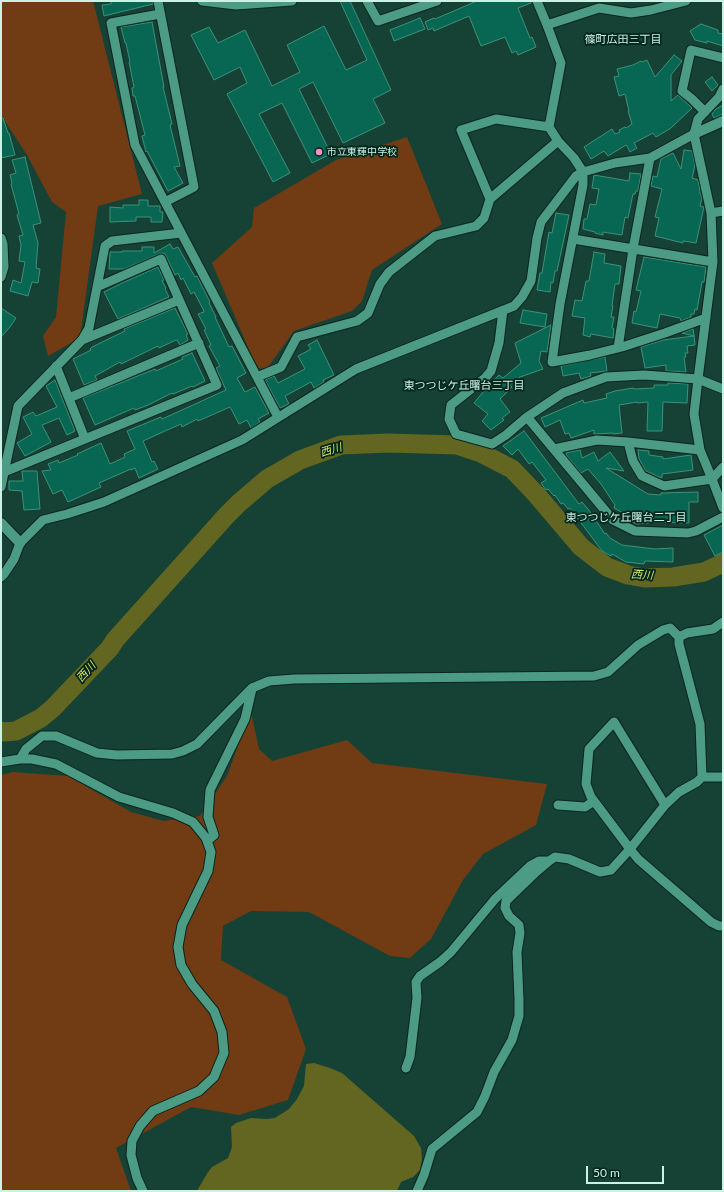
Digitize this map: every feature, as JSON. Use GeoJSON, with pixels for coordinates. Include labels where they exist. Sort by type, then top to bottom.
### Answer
{"type":"FeatureCollection","features":[{"type":"Feature","properties":{"kind":"street"},"geometry":{"type":"LineString","coordinates":[[158,1],[194,187],[165,202]]}},
{"type":"Feature","properties":{"kind":"street"},"geometry":{"type":"LineString","coordinates":[[202,1],[236,5],[292,1]]}},
{"type":"Feature","properties":{"kind":"street"},"geometry":{"type":"LineString","coordinates":[[367,1],[378,21],[431,2]]}},
{"type":"Feature","properties":{"kind":"street"},"geometry":{"type":"LineString","coordinates":[[537,1],[561,63],[549,128],[558,141],[574,158],[583,172],[583,186],[560,304],[552,362],[618,348],[706,318]]}},
{"type":"Feature","properties":{"kind":"street"},"geometry":{"type":"LineString","coordinates":[[648,1],[651,10]]}},
{"type":"Feature","properties":{"kind":"street"},"geometry":{"type":"LineString","coordinates":[[547,25],[597,4],[631,13],[651,10],[686,1]]}},
{"type":"Feature","properties":{"kind":"street"},"geometry":{"type":"LineString","coordinates":[[160,14],[111,23],[135,145],[278,417]]}},
{"type":"Feature","properties":{"kind":"street"},"geometry":{"type":"LineString","coordinates":[[705,112],[682,91],[691,50],[723,58]]}},
{"type":"Feature","properties":{"kind":"street"},"geometry":{"type":"LineString","coordinates":[[723,89],[719,97],[698,119],[694,134],[712,213],[713,262],[694,414],[700,450],[723,508]]}},
{"type":"Feature","properties":{"kind":"street"},"geometry":{"type":"LineString","coordinates":[[490,199],[461,130],[496,119],[549,128]]}},
{"type":"Feature","properties":{"kind":"street"},"geometry":{"type":"LineString","coordinates":[[1,577],[14,559],[20,543],[43,520],[104,502],[242,440],[356,369],[514,306],[522,297],[531,281],[537,238],[542,222],[576,176],[583,172],[615,163],[650,158],[694,134],[723,121]]}},
{"type":"Feature","properties":{"kind":"street"},"geometry":{"type":"LineString","coordinates":[[257,377],[281,366],[297,337],[357,321],[368,313],[380,284],[389,272],[435,236],[476,226],[484,218],[490,199],[558,141]]}},
{"type":"Feature","properties":{"kind":"street"},"geometry":{"type":"LineString","coordinates":[[618,348],[633,249],[650,158]]}},
{"type":"Feature","properties":{"kind":"street"},"geometry":{"type":"LineString","coordinates":[[712,213],[723,210]]}},
{"type":"Feature","properties":{"kind":"street"},"geometry":{"type":"LineString","coordinates":[[1,487],[18,406],[82,340],[89,328],[105,246],[112,240],[181,233]]}},
{"type":"Feature","properties":{"kind":"street"},"geometry":{"type":"LineString","coordinates":[[1,238],[3,244],[4,267],[1,277]]}},
{"type":"Feature","properties":{"kind":"street"},"geometry":{"type":"LineString","coordinates":[[573,239],[713,262]]}},
{"type":"Feature","properties":{"kind":"street"},"geometry":{"type":"LineString","coordinates":[[4,472],[217,385],[162,260],[97,287]]}},
{"type":"Feature","properties":{"kind":"street"},"geometry":{"type":"LineString","coordinates":[[82,340],[179,300]]}},
{"type":"Feature","properties":{"kind":"street"},"geometry":{"type":"LineString","coordinates":[[503,310],[499,343],[491,371],[485,378],[451,405],[449,420],[456,434],[492,444],[506,435],[527,417],[563,393],[606,377],[644,375],[698,379],[723,389]]}},
{"type":"Feature","properties":{"kind":"street"},"geometry":{"type":"LineString","coordinates":[[69,398],[199,343]]}},
{"type":"Feature","properties":{"kind":"street"},"geometry":{"type":"LineString","coordinates":[[56,366],[85,439]]}},
{"type":"Feature","properties":{"kind":"street"},"geometry":{"type":"LineString","coordinates":[[527,417],[613,520],[635,531],[688,533],[696,531],[723,517]]}},
{"type":"Feature","properties":{"kind":"street"},"geometry":{"type":"LineString","coordinates":[[554,449],[597,440],[700,450]]}},
{"type":"Feature","properties":{"kind":"street"},"geometry":{"type":"LineString","coordinates":[[628,442],[633,461],[642,476],[664,486],[712,479],[723,467]]}},
{"type":"Feature","properties":{"kind":"street"},"geometry":{"type":"LineString","coordinates":[[1,523],[20,543]]}},
{"type":"Feature","properties":{"kind":"street"},"geometry":{"type":"LineString","coordinates":[[679,637],[687,633],[713,629],[723,622]]}},
{"type":"Feature","properties":{"kind":"street"},"geometry":{"type":"LineString","coordinates":[[20,759],[26,749],[42,736],[56,736],[97,753],[172,754],[184,751],[197,744],[252,688],[269,681],[294,679],[594,676],[608,672],[638,645],[663,630],[670,628],[679,637],[679,644],[700,724],[702,777]]}},
{"type":"Feature","properties":{"kind":"street"},"geometry":{"type":"LineString","coordinates":[[207,841],[214,835],[208,817],[210,790],[245,719],[252,688]]}},
{"type":"Feature","properties":{"kind":"street"},"geometry":{"type":"LineString","coordinates":[[665,805],[614,722],[589,749],[586,784],[591,797],[638,859],[711,922],[719,926],[723,926]]}},
{"type":"Feature","properties":{"kind":"street"},"geometry":{"type":"LineString","coordinates":[[1,762],[20,759],[56,764],[120,797],[173,813],[193,822],[207,841],[210,852],[208,871],[182,925],[178,947],[181,965],[192,984],[214,1011],[222,1032],[224,1053],[214,1077],[198,1090],[153,1111],[140,1126],[132,1141],[131,1155],[137,1178],[143,1191]]}},
{"type":"Feature","properties":{"kind":"street"},"geometry":{"type":"LineString","coordinates":[[417,1191],[424,1175],[432,1149],[477,1112],[494,1072],[512,1040],[519,1016],[517,952],[520,933],[519,925],[509,916],[504,908],[506,901],[549,861],[555,858],[569,859],[600,872],[612,870],[665,805],[679,792],[697,782],[702,777],[723,777]]}},
{"type":"Feature","properties":{"kind":"street"},"geometry":{"type":"LineString","coordinates":[[558,804],[585,807],[594,801]]}},
{"type":"Feature","properties":{"kind":"street"},"geometry":{"type":"LineString","coordinates":[[406,1068],[410,1057],[417,998],[416,982],[420,976],[451,952],[495,899],[530,866],[539,861],[549,861]]}},
{"type":"Feature","properties":{"kind":"shaded area"},"geometry":{"type":"Polygon","coordinates":[[[1,1],[93,1],[142,194],[98,206],[80,338],[48,356],[43,336],[56,317],[66,212],[52,202],[27,155],[1,115],[1,1]]]}},
{"type":"Feature","properties":{"kind":"shaded area"},"geometry":{"type":"Polygon","coordinates":[[[407,137],[442,224],[372,270],[362,301],[352,311],[294,331],[268,367],[259,369],[253,359],[212,263],[252,227],[254,208],[336,160],[407,137]]]}},
{"type":"Feature","properties":{"kind":"shaded area"},"geometry":{"type":"Polygon","coordinates":[[[250,707],[259,749],[272,761],[347,740],[372,763],[547,784],[536,825],[483,854],[463,880],[431,939],[410,958],[390,956],[309,912],[251,911],[223,926],[221,960],[287,997],[306,1049],[288,1100],[239,1115],[191,1107],[116,1148],[131,1191],[1,1191],[1,775],[13,772],[68,776],[131,812],[164,821],[200,816],[227,776],[250,707]]]}},
{"type":"Feature","properties":{"kind":"shaded area"},"geometry":{"type":"Polygon","coordinates":[[[314,1063],[342,1073],[414,1136],[421,1148],[422,1159],[420,1170],[413,1177],[401,1182],[397,1191],[198,1191],[212,1167],[228,1158],[232,1147],[231,1127],[236,1123],[251,1118],[275,1118],[289,1109],[297,1099],[304,1086],[306,1064],[314,1063]]]}},
{"type":"Feature","properties":{"kind":"building"},"geometry":{"type":"Polygon","coordinates":[[[111,1],[152,1],[153,4],[104,16],[102,5],[111,4],[111,1]]]}},
{"type":"Feature","properties":{"kind":"building"},"geometry":{"type":"Polygon","coordinates":[[[340,1],[350,1],[391,90],[373,99],[385,123],[343,143],[313,82],[299,89],[331,154],[312,163],[282,103],[259,114],[290,173],[273,182],[227,94],[247,83],[240,67],[214,80],[191,35],[209,27],[218,43],[245,30],[272,86],[300,72],[287,45],[324,26],[346,70],[367,60],[340,1]]]}},
{"type":"Feature","properties":{"kind":"building"},"geometry":{"type":"Polygon","coordinates":[[[477,1],[531,1],[531,3],[518,8],[530,38],[532,37],[536,47],[518,55],[516,51],[512,53],[505,37],[481,46],[469,16],[434,31],[433,28],[428,30],[425,22],[477,1]]]}},
{"type":"Feature","properties":{"kind":"building"},"geometry":{"type":"Polygon","coordinates":[[[420,18],[425,29],[394,41],[390,30],[420,18]]]}},
{"type":"Feature","properties":{"kind":"building"},"geometry":{"type":"Polygon","coordinates":[[[152,22],[163,87],[172,124],[170,125],[180,166],[174,167],[183,183],[168,191],[147,151],[146,152],[142,136],[145,135],[135,96],[133,96],[132,88],[134,87],[130,62],[121,27],[152,22]]]}},
{"type":"Feature","properties":{"kind":"building"},"geometry":{"type":"Polygon","coordinates":[[[701,24],[718,30],[718,33],[723,34],[723,46],[707,41],[707,43],[695,40],[690,31],[701,24]]]}},
{"type":"Feature","properties":{"kind":"building"},"geometry":{"type":"Polygon","coordinates":[[[674,55],[682,61],[671,75],[671,101],[678,95],[692,108],[671,128],[656,137],[653,133],[634,143],[637,148],[630,152],[626,145],[608,156],[604,151],[591,159],[584,147],[612,129],[615,134],[620,132],[619,130],[632,124],[625,94],[619,96],[614,77],[619,76],[617,69],[647,60],[655,77],[674,55]]]}},
{"type":"Feature","properties":{"kind":"building"},"geometry":{"type":"Polygon","coordinates":[[[712,77],[718,85],[712,91],[705,82],[712,77]]]}},
{"type":"Feature","properties":{"kind":"building"},"geometry":{"type":"Polygon","coordinates":[[[723,105],[723,114],[714,118],[712,114],[716,109],[723,105]]]}},
{"type":"Feature","properties":{"kind":"building"},"geometry":{"type":"Polygon","coordinates":[[[1,118],[3,118],[9,133],[15,155],[1,158],[1,118]]]}},
{"type":"Feature","properties":{"kind":"building"},"geometry":{"type":"Polygon","coordinates":[[[684,150],[692,151],[695,165],[692,178],[698,180],[702,198],[700,206],[704,207],[696,243],[683,241],[683,243],[655,236],[659,218],[655,217],[662,189],[651,186],[653,176],[657,177],[661,159],[673,153],[681,169],[684,150]]]}},
{"type":"Feature","properties":{"kind":"building"},"geometry":{"type":"Polygon","coordinates":[[[25,157],[41,223],[33,225],[38,243],[36,268],[40,269],[38,283],[32,282],[28,296],[10,291],[13,280],[21,283],[25,262],[19,261],[21,245],[19,236],[23,235],[17,215],[19,214],[10,175],[16,173],[12,160],[25,157]]]}},
{"type":"Feature","properties":{"kind":"building"},"geometry":{"type":"Polygon","coordinates":[[[630,173],[641,174],[638,191],[633,194],[628,218],[625,217],[622,235],[603,232],[603,235],[583,229],[584,219],[587,219],[590,204],[596,205],[599,189],[592,188],[594,175],[629,181],[630,173]]]}},
{"type":"Feature","properties":{"kind":"building"},"geometry":{"type":"Polygon","coordinates":[[[139,200],[148,200],[148,206],[160,206],[160,212],[163,212],[162,222],[151,222],[151,217],[136,217],[136,221],[110,222],[110,207],[123,208],[123,205],[139,205],[139,200]]]}},
{"type":"Feature","properties":{"kind":"building"},"geometry":{"type":"Polygon","coordinates":[[[556,213],[569,215],[557,271],[555,271],[553,283],[551,282],[550,292],[537,290],[540,273],[542,273],[549,232],[552,233],[556,213]]]}},
{"type":"Feature","properties":{"kind":"building"},"geometry":{"type":"Polygon","coordinates":[[[170,244],[173,249],[178,247],[195,277],[197,276],[229,347],[232,346],[246,373],[237,378],[245,392],[255,387],[269,413],[258,419],[260,422],[251,428],[247,420],[239,424],[230,407],[198,421],[197,419],[182,427],[181,424],[165,431],[143,441],[152,462],[154,461],[158,469],[139,478],[135,468],[131,469],[99,483],[101,487],[68,502],[62,490],[53,494],[42,471],[51,470],[48,464],[58,460],[59,463],[101,443],[110,464],[125,457],[124,454],[135,449],[127,431],[161,417],[162,419],[226,390],[216,368],[220,366],[209,346],[211,345],[204,330],[206,329],[198,314],[204,312],[203,309],[194,292],[191,294],[183,278],[181,280],[178,273],[175,275],[165,254],[159,254],[124,269],[109,269],[110,252],[142,251],[142,247],[154,247],[154,253],[170,244]]]}},
{"type":"Feature","properties":{"kind":"building"},"geometry":{"type":"Polygon","coordinates":[[[594,252],[605,254],[604,263],[621,266],[619,284],[615,284],[612,306],[611,317],[614,317],[612,328],[614,329],[613,338],[591,334],[590,337],[583,335],[585,318],[572,316],[575,300],[582,301],[586,281],[589,281],[594,252]]]}},
{"type":"Feature","properties":{"kind":"building"},"geometry":{"type":"Polygon","coordinates":[[[644,257],[706,267],[697,310],[695,309],[694,314],[691,314],[691,317],[681,321],[680,318],[660,314],[657,328],[632,323],[634,311],[636,312],[641,291],[636,290],[644,257]]]}},
{"type":"Feature","properties":{"kind":"building"},"geometry":{"type":"Polygon","coordinates":[[[158,267],[169,297],[118,319],[104,292],[158,267]]]}},
{"type":"Feature","properties":{"kind":"building"},"geometry":{"type":"Polygon","coordinates":[[[1,308],[16,318],[1,337],[1,308]]]}},
{"type":"Feature","properties":{"kind":"building"},"geometry":{"type":"Polygon","coordinates":[[[175,308],[188,334],[186,335],[188,340],[180,345],[176,340],[159,348],[158,346],[121,364],[120,362],[95,376],[97,380],[84,385],[73,359],[91,350],[90,349],[92,347],[125,331],[124,329],[175,308]]]}},
{"type":"Feature","properties":{"kind":"building"},"geometry":{"type":"Polygon","coordinates":[[[523,310],[547,314],[545,327],[520,323],[523,310]]]}},
{"type":"Feature","properties":{"kind":"building"},"geometry":{"type":"Polygon","coordinates":[[[551,325],[547,352],[541,351],[539,361],[543,369],[520,377],[510,385],[512,387],[500,399],[510,412],[502,418],[504,420],[491,430],[482,421],[488,414],[474,403],[499,375],[503,378],[521,363],[515,343],[551,325]]]}},
{"type":"Feature","properties":{"kind":"building"},"geometry":{"type":"Polygon","coordinates":[[[693,329],[694,336],[682,333],[693,329]]]}},
{"type":"Feature","properties":{"kind":"building"},"geometry":{"type":"Polygon","coordinates":[[[694,336],[695,345],[687,346],[688,353],[685,353],[686,357],[684,357],[686,372],[666,371],[666,365],[645,368],[641,347],[663,340],[694,336]]]}},
{"type":"Feature","properties":{"kind":"building"},"geometry":{"type":"Polygon","coordinates":[[[317,340],[334,375],[323,380],[324,382],[314,388],[311,382],[285,396],[289,404],[280,408],[265,380],[274,376],[278,383],[305,369],[298,356],[311,349],[308,345],[317,340]]]}},
{"type":"Feature","properties":{"kind":"building"},"geometry":{"type":"Polygon","coordinates":[[[192,353],[205,381],[193,387],[192,386],[173,394],[172,393],[135,410],[134,408],[95,425],[83,398],[155,369],[156,371],[183,359],[182,357],[192,353]]]}},
{"type":"Feature","properties":{"kind":"building"},"geometry":{"type":"Polygon","coordinates":[[[605,357],[607,371],[590,373],[591,376],[581,379],[579,373],[563,376],[561,366],[605,357]]]}},
{"type":"Feature","properties":{"kind":"building"},"geometry":{"type":"Polygon","coordinates":[[[55,380],[75,431],[67,435],[59,418],[42,425],[51,442],[25,456],[17,443],[32,434],[23,417],[33,412],[36,416],[57,407],[46,386],[55,380]]]}},
{"type":"Feature","properties":{"kind":"building"},"geometry":{"type":"Polygon","coordinates":[[[668,383],[688,384],[687,403],[663,402],[662,431],[647,431],[648,402],[619,405],[622,433],[594,434],[594,430],[571,438],[569,433],[565,434],[560,420],[545,427],[541,418],[583,400],[584,403],[607,398],[606,394],[615,391],[633,388],[654,388],[654,385],[668,385],[668,383]]]}},
{"type":"Feature","properties":{"kind":"building"},"geometry":{"type":"Polygon","coordinates":[[[524,431],[579,504],[582,502],[588,509],[605,534],[606,533],[610,538],[622,545],[655,549],[673,548],[673,562],[645,561],[644,564],[626,562],[612,554],[611,556],[602,551],[570,508],[568,509],[563,503],[561,504],[555,495],[554,496],[548,489],[546,490],[541,483],[546,480],[532,462],[529,464],[518,449],[512,455],[503,446],[524,431]]]}},
{"type":"Feature","properties":{"kind":"building"},"geometry":{"type":"Polygon","coordinates":[[[580,450],[582,458],[594,452],[598,461],[610,452],[624,471],[606,468],[648,494],[661,495],[661,493],[698,492],[698,502],[689,502],[689,523],[649,522],[636,524],[623,517],[625,514],[614,508],[615,505],[601,484],[588,469],[581,473],[566,453],[580,450]]]}},
{"type":"Feature","properties":{"kind":"building"},"geometry":{"type":"Polygon","coordinates":[[[638,450],[649,451],[649,455],[663,457],[663,459],[691,455],[693,470],[662,474],[662,478],[659,477],[646,471],[639,459],[638,450]]]}},
{"type":"Feature","properties":{"kind":"building"},"geometry":{"type":"Polygon","coordinates":[[[22,471],[37,471],[40,509],[24,510],[22,491],[9,490],[9,481],[23,481],[22,471]]]}},
{"type":"Feature","properties":{"kind":"building"},"geometry":{"type":"Polygon","coordinates":[[[723,525],[723,552],[715,556],[704,535],[723,525]]]}},
{"type":"Feature","properties":{"kind":"waterway","name":"西川"},"geometry":{"type":"LineString","coordinates":[[1,731],[16,731],[41,718],[53,708],[110,648],[115,640],[226,516],[267,479],[300,460],[341,445],[389,443],[457,445],[481,453],[512,469],[536,494],[581,547],[607,567],[628,575],[644,578],[673,577],[704,572],[723,563]]}},
{"type":"Feature","properties":{"kind":"place","name":"市立東輝中学校"},"geometry":{"type":"Point","coordinates":[319,152]}},
{"type":"Feature","properties":{"kind":"district","name":"篠町広田三丁目"},"geometry":{"type":"Point","coordinates":[623,39]}},
{"type":"Feature","properties":{"kind":"district","name":"東つつじケ丘曙台三丁目"},"geometry":{"type":"Point","coordinates":[464,385]}},
{"type":"Feature","properties":{"kind":"district","name":"東つつじケ丘曙台二丁目"},"geometry":{"type":"Point","coordinates":[626,517]}}]}
